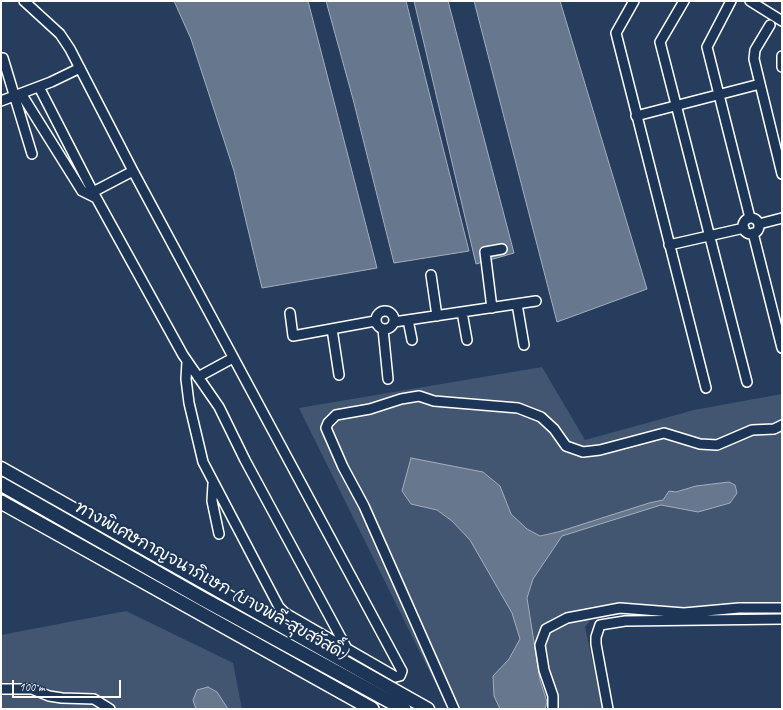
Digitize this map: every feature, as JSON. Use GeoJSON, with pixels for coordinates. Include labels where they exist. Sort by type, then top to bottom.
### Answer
{"type":"FeatureCollection","features":[{"type":"Feature","properties":{"kind":"highway","name":"ทางพิเศษกาญจนาภิเษก (บางพลี-สุขสวัสดิ์)"},"geometry":{"type":"LineString","coordinates":[[1,484],[404,709]]}},
{"type":"Feature","properties":{"kind":"highway","name":"ทางพิเศษกาญจนาภิเษก (บางพลี-สุขสวัสดิ์)"},"geometry":{"type":"LineString","coordinates":[[1,502],[372,709]]}},
{"type":"Feature","properties":{"kind":"main road"},"geometry":{"type":"LineString","coordinates":[[1,468],[428,709]]}},
{"type":"Feature","properties":{"kind":"street"},"geometry":{"type":"LineString","coordinates":[[24,1],[60,34],[80,68],[233,358],[354,579],[402,671],[402,674],[396,677],[285,613],[279,607],[213,484],[199,449],[189,403],[186,379],[187,362]]}},
{"type":"Feature","properties":{"kind":"street"},"geometry":{"type":"LineString","coordinates":[[634,1],[616,33],[706,388]]}},
{"type":"Feature","properties":{"kind":"street"},"geometry":{"type":"LineString","coordinates":[[684,1],[660,42],[747,382]]}},
{"type":"Feature","properties":{"kind":"street"},"geometry":{"type":"LineString","coordinates":[[731,1],[707,47],[750,218]]}},
{"type":"Feature","properties":{"kind":"street"},"geometry":{"type":"LineString","coordinates":[[750,1],[782,20]]}},
{"type":"Feature","properties":{"kind":"street"},"geometry":{"type":"LineString","coordinates":[[770,25],[754,53],[782,174]]}},
{"type":"Feature","properties":{"kind":"street"},"geometry":{"type":"LineString","coordinates":[[782,56],[782,67]]}},
{"type":"Feature","properties":{"kind":"street"},"geometry":{"type":"LineString","coordinates":[[3,58],[18,96],[32,154]]}},
{"type":"Feature","properties":{"kind":"street"},"geometry":{"type":"LineString","coordinates":[[1,101],[18,96],[80,68]]}},
{"type":"Feature","properties":{"kind":"street"},"geometry":{"type":"LineString","coordinates":[[636,116],[760,84]]}},
{"type":"Feature","properties":{"kind":"street"},"geometry":{"type":"LineString","coordinates":[[39,87],[94,195],[187,362],[219,407],[245,460],[346,648]]}},
{"type":"Feature","properties":{"kind":"street"},"geometry":{"type":"LineString","coordinates":[[18,96],[82,191],[94,195]]}},
{"type":"Feature","properties":{"kind":"street"},"geometry":{"type":"LineString","coordinates":[[94,195],[133,171]]}},
{"type":"Feature","properties":{"kind":"street"},"geometry":{"type":"LineString","coordinates":[[750,218],[755,219],[759,224]]}},
{"type":"Feature","properties":{"kind":"street"},"geometry":{"type":"LineString","coordinates":[[744,228],[746,220],[750,218]]}},
{"type":"Feature","properties":{"kind":"street"},"geometry":{"type":"LineString","coordinates":[[759,224],[782,218]]}},
{"type":"Feature","properties":{"kind":"street"},"geometry":{"type":"LineString","coordinates":[[753,234],[757,231],[759,224]]}},
{"type":"Feature","properties":{"kind":"street"},"geometry":{"type":"LineString","coordinates":[[669,245],[744,228]]}},
{"type":"Feature","properties":{"kind":"street"},"geometry":{"type":"LineString","coordinates":[[744,228],[749,234],[753,234]]}},
{"type":"Feature","properties":{"kind":"street"},"geometry":{"type":"LineString","coordinates":[[753,234],[782,348]]}},
{"type":"Feature","properties":{"kind":"street"},"geometry":{"type":"LineString","coordinates":[[492,308],[486,252],[502,249]]}},
{"type":"Feature","properties":{"kind":"street"},"geometry":{"type":"LineString","coordinates":[[430,275],[437,316]]}},
{"type":"Feature","properties":{"kind":"street"},"geometry":{"type":"LineString","coordinates":[[394,322],[536,301]]}},
{"type":"Feature","properties":{"kind":"street"},"geometry":{"type":"LineString","coordinates":[[517,304],[524,345]]}},
{"type":"Feature","properties":{"kind":"street"},"geometry":{"type":"LineString","coordinates":[[386,311],[393,316],[394,322],[389,329],[383,329],[378,326],[376,321],[377,314],[386,311]]}},
{"type":"Feature","properties":{"kind":"street"},"geometry":{"type":"LineString","coordinates":[[462,312],[467,340]]}},
{"type":"Feature","properties":{"kind":"street"},"geometry":{"type":"LineString","coordinates":[[290,313],[293,336],[376,321]]}},
{"type":"Feature","properties":{"kind":"street"},"geometry":{"type":"LineString","coordinates":[[408,320],[412,340]]}},
{"type":"Feature","properties":{"kind":"street"},"geometry":{"type":"LineString","coordinates":[[332,329],[339,375]]}},
{"type":"Feature","properties":{"kind":"street"},"geometry":{"type":"LineString","coordinates":[[383,329],[388,378]]}},
{"type":"Feature","properties":{"kind":"street"},"geometry":{"type":"LineString","coordinates":[[198,376],[233,358]]}},
{"type":"Feature","properties":{"kind":"street"},"geometry":{"type":"LineString","coordinates":[[454,709],[364,506],[343,467],[326,428],[328,422],[336,415],[370,409],[401,399],[419,396],[434,400],[518,408],[541,417],[554,429],[566,446],[583,452],[600,450],[664,433],[700,444],[717,445],[752,430],[774,429],[782,425]]}},
{"type":"Feature","properties":{"kind":"street"},"geometry":{"type":"LineString","coordinates":[[213,484],[212,501],[219,534]]}},
{"type":"Feature","properties":{"kind":"street"},"geometry":{"type":"LineString","coordinates":[[553,709],[553,696],[544,670],[540,645],[546,629],[567,618],[620,608],[684,613],[739,608],[782,608]]}},
{"type":"Feature","properties":{"kind":"street"},"geometry":{"type":"LineString","coordinates":[[608,709],[596,644],[597,631],[600,625],[625,621],[782,619]]}},
{"type":"Feature","properties":{"kind":"street"},"geometry":{"type":"LineString","coordinates":[[1,689],[32,689],[49,696],[94,699],[110,709]]}},
{"type":"Feature","properties":{"kind":"shaded area"},"geometry":{"type":"Polygon","coordinates":[[[174,1],[308,1],[377,268],[262,288],[234,171],[191,39],[174,1]]]}},
{"type":"Feature","properties":{"kind":"shaded area"},"geometry":{"type":"Polygon","coordinates":[[[326,1],[406,1],[469,251],[394,263],[353,99],[326,1]]]}},
{"type":"Feature","properties":{"kind":"shaded area"},"geometry":{"type":"Polygon","coordinates":[[[414,1],[448,1],[514,253],[476,264],[414,1]]]}},
{"type":"Feature","properties":{"kind":"shaded area"},"geometry":{"type":"Polygon","coordinates":[[[474,1],[560,1],[647,289],[557,322],[474,1]]]}},
{"type":"Feature","properties":{"kind":"shaded area"},"geometry":{"type":"Polygon","coordinates":[[[542,367],[585,440],[694,410],[782,394],[782,614],[693,610],[593,617],[585,627],[603,709],[448,709],[299,408],[542,367]]]}},
{"type":"Feature","properties":{"kind":"shaded area"},"geometry":{"type":"Polygon","coordinates":[[[411,458],[483,472],[500,486],[511,514],[527,529],[540,536],[558,532],[649,503],[663,500],[669,491],[676,492],[696,486],[729,482],[735,485],[737,493],[730,503],[698,512],[661,505],[562,536],[533,579],[527,598],[540,680],[547,702],[545,709],[500,709],[494,696],[493,676],[509,659],[520,639],[512,613],[470,540],[452,521],[437,510],[411,504],[402,491],[411,458]]]}},
{"type":"Feature","properties":{"kind":"shaded area"},"geometry":{"type":"Polygon","coordinates":[[[126,611],[233,663],[242,709],[1,709],[1,635],[126,611]]]}},
{"type":"Feature","properties":{"kind":"shaded area"},"geometry":{"type":"Polygon","coordinates":[[[208,687],[217,692],[228,709],[196,709],[193,700],[197,690],[208,687]]]}}]}
